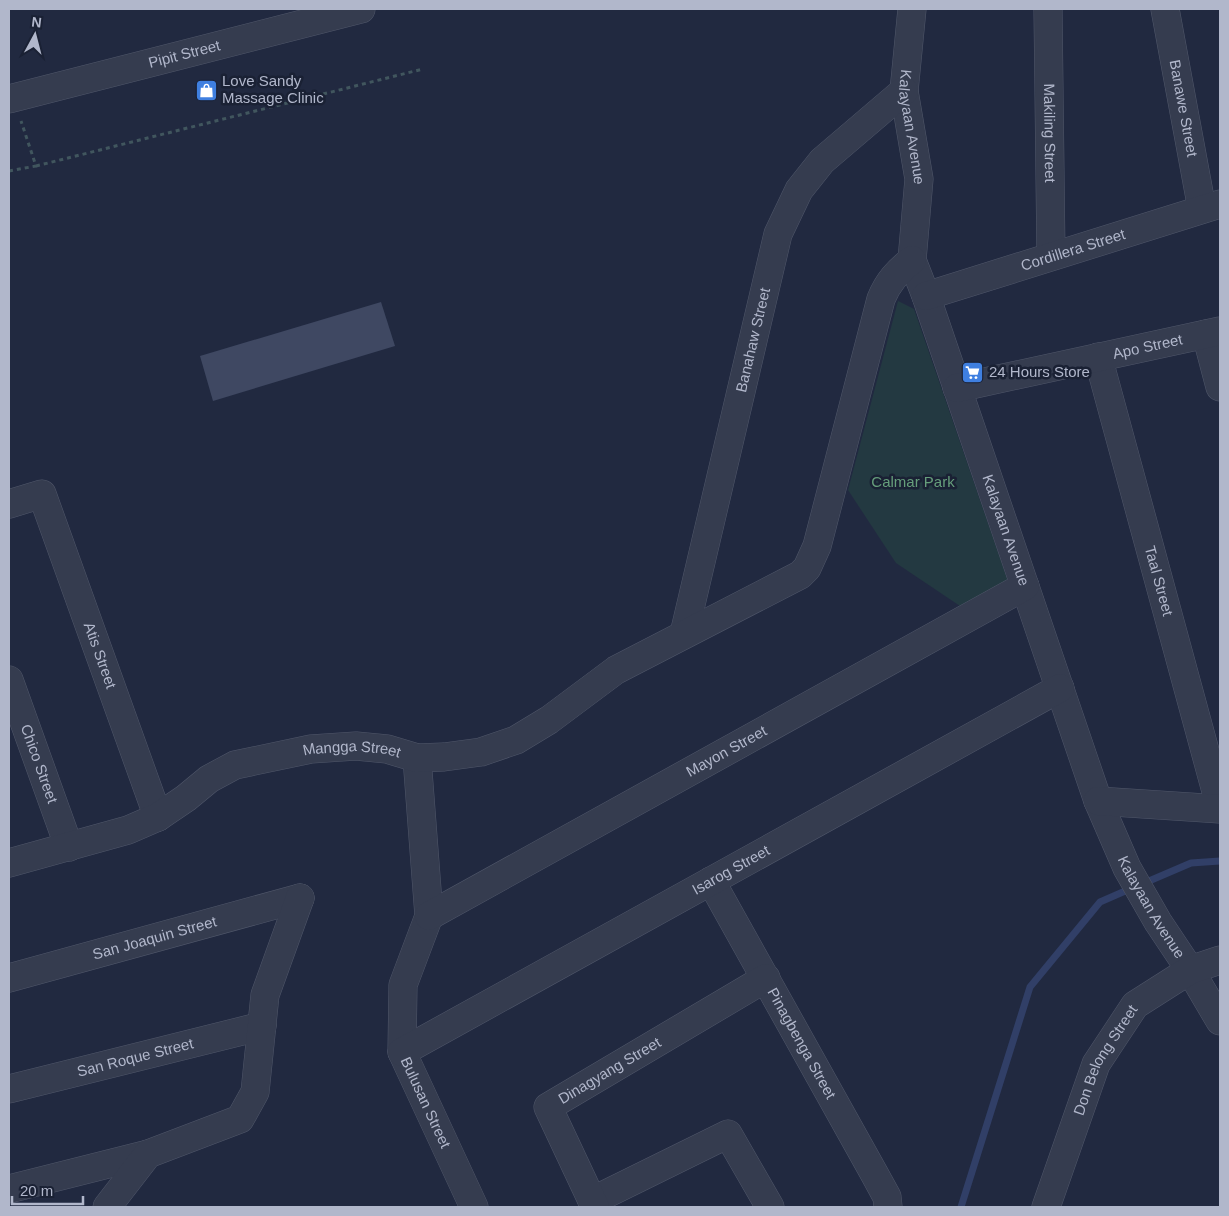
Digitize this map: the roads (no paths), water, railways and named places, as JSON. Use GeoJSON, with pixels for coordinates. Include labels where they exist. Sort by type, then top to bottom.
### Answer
{"type":"FeatureCollection","features":[{"type":"Feature","properties":{"kind":"street","name":"Pipit Street"},"geometry":{"type":"LineString","coordinates":[[11,98],[361,9]]}},
{"type":"Feature","properties":{"kind":"street","name":"Kalayaan Avenue"},"geometry":{"type":"LineString","coordinates":[[912,9],[904,90],[919,179],[912,260],[926,296],[1098,801],[1128,868],[1158,922],[1190,970],[1220,1021]]}},
{"type":"Feature","properties":{"kind":"street","name":"Makiling Street"},"geometry":{"type":"LineString","coordinates":[[1048,9],[1051,256]]}},
{"type":"Feature","properties":{"kind":"street","name":"Banawe Street"},"geometry":{"type":"LineString","coordinates":[[1165,9],[1211,207]]}},
{"type":"Feature","properties":{"kind":"street","name":"Banahaw Street"},"geometry":{"type":"LineString","coordinates":[[684,634],[778,234],[799,190],[822,161],[904,90]]}},
{"type":"Feature","properties":{"kind":"street","name":"Cordillera Street"},"geometry":{"type":"LineString","coordinates":[[926,296],[1211,207]]}},
{"type":"Feature","properties":{"kind":"street","name":"Mangga Street"},"geometry":{"type":"LineString","coordinates":[[9,863],[128,830],[158,817],[209,779],[236,765],[311,749],[356,746],[387,749],[417,758],[444,757],[480,752],[516,740],[549,720],[616,670],[800,575],[807,568],[817,546],[881,299],[886,286],[896,273],[912,260]]}},
{"type":"Feature","properties":{"kind":"street","name":"Apo Street"},"geometry":{"type":"LineString","coordinates":[[957,388],[1213,332]]}},
{"type":"Feature","properties":{"kind":"street"},"geometry":{"type":"LineString","coordinates":[[1213,332],[1220,387]]}},
{"type":"Feature","properties":{"kind":"street","name":"Taal Street"},"geometry":{"type":"LineString","coordinates":[[1098,357],[1220,807]]}},
{"type":"Feature","properties":{"kind":"street","name":"Atis Street"},"geometry":{"type":"LineString","coordinates":[[9,504],[42,494],[158,817]]}},
{"type":"Feature","properties":{"kind":"street","name":"Mayon Street"},"geometry":{"type":"LineString","coordinates":[[429,916],[1025,586]]}},
{"type":"Feature","properties":{"kind":"street","name":"Chico Street"},"geometry":{"type":"LineString","coordinates":[[9,680],[69,847]]}},
{"type":"Feature","properties":{"kind":"street","name":"Isarog Street"},"geometry":{"type":"LineString","coordinates":[[402,1052],[1060,688]]}},
{"type":"Feature","properties":{"kind":"street","name":"Bulusan Street"},"geometry":{"type":"LineString","coordinates":[[417,758],[429,916],[404,984],[402,1052],[474,1207]]}},
{"type":"Feature","properties":{"kind":"street"},"geometry":{"type":"LineString","coordinates":[[1098,801],[1220,807]]}},
{"type":"Feature","properties":{"kind":"street","name":"Pinagbenga Street"},"geometry":{"type":"LineString","coordinates":[[711,881],[887,1197],[888,1207]]}},
{"type":"Feature","properties":{"kind":"street","name":"San Joaquin Street"},"geometry":{"type":"LineString","coordinates":[[9,978],[300,898],[265,994],[262,1026]]}},
{"type":"Feature","properties":{"kind":"street","name":"Don Belong Street"},"geometry":{"type":"LineString","coordinates":[[1046,1207],[1096,1064],[1135,1005],[1190,970],[1220,960]]}},
{"type":"Feature","properties":{"kind":"street","name":"Dinagyang Street"},"geometry":{"type":"LineString","coordinates":[[594,1204],[548,1108],[766,978]]}},
{"type":"Feature","properties":{"kind":"street"},"geometry":{"type":"LineString","coordinates":[[9,1189],[148,1154],[240,1119],[255,1092],[262,1026]]}},
{"type":"Feature","properties":{"kind":"street","name":"San Roque Street"},"geometry":{"type":"LineString","coordinates":[[9,1089],[262,1026]]}},
{"type":"Feature","properties":{"kind":"street"},"geometry":{"type":"LineString","coordinates":[[594,1204],[728,1134],[770,1207]]}},
{"type":"Feature","properties":{"kind":"street"},"geometry":{"type":"LineString","coordinates":[[107,1207],[148,1154]]}},
{"type":"Feature","properties":{"kind":"waterway"},"geometry":{"type":"LineString","coordinates":[[1142,884],[1191,863],[1220,861]]}},
{"type":"Feature","properties":{"kind":"waterway"},"geometry":{"type":"LineString","coordinates":[[961,1207],[1030,987],[1100,902],[1132,888]]}},
{"type":"Feature","properties":{"kind":"place","name":"Love Sandy Massage Clinic"},"geometry":{"type":"Point","coordinates":[206,90]}},
{"type":"Feature","properties":{"kind":"place","name":"24 Hours Store"},"geometry":{"type":"Point","coordinates":[973,372]}},
{"type":"Feature","properties":{"kind":"park label","name":"Calmar Park"},"geometry":{"type":"Point","coordinates":[913,482]}}]}
